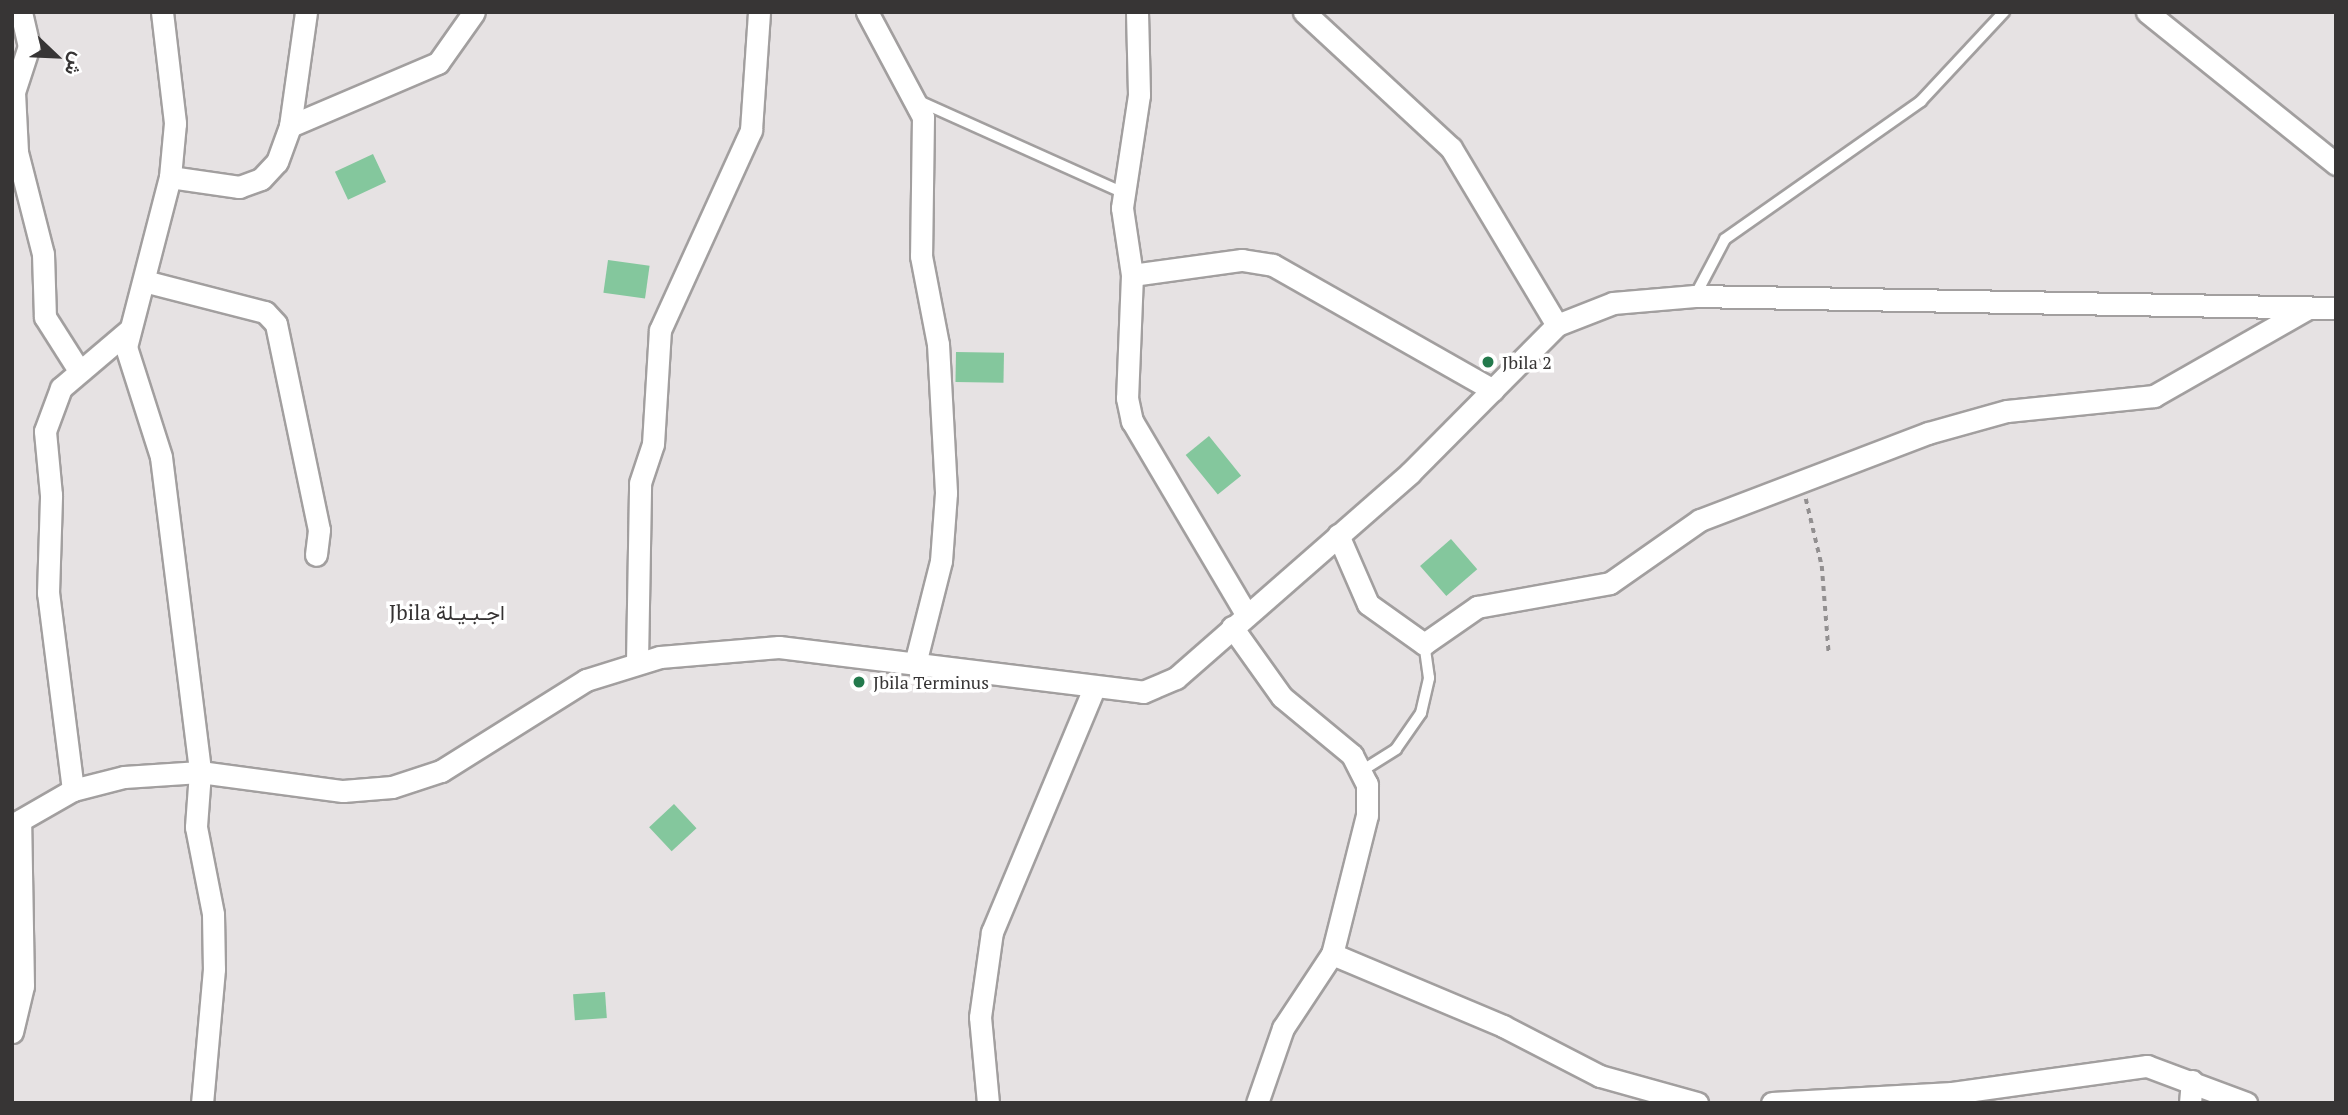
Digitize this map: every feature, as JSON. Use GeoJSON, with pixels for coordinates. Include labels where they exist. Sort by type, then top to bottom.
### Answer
{"type":"FeatureCollection","features":[{"type":"Feature","properties":{"kind":"street"},"geometry":{"type":"LineString","coordinates":[[21,12],[29,46],[14,92],[17,152],[43,254],[45,317],[78,369]]}},
{"type":"Feature","properties":{"kind":"street"},"geometry":{"type":"LineString","coordinates":[[162,12],[175,124],[170,177],[144,281],[128,331],[130,364],[167,496],[200,772],[196,827],[213,914],[214,969],[202,1103]]}},
{"type":"Feature","properties":{"kind":"street"},"geometry":{"type":"LineString","coordinates":[[170,177],[239,187],[261,179],[277,162],[290,126],[306,12]]}},
{"type":"Feature","properties":{"kind":"street"},"geometry":{"type":"LineString","coordinates":[[290,126],[438,63],[474,12]]}},
{"type":"Feature","properties":{"kind":"street"},"geometry":{"type":"LineString","coordinates":[[637,662],[640,482],[653,444],[660,330],[751,130],[759,12]]}},
{"type":"Feature","properties":{"kind":"street"},"geometry":{"type":"LineString","coordinates":[[867,12],[919,101],[921,256],[937,344],[946,493],[941,561],[915,664]]}},
{"type":"Feature","properties":{"kind":"street"},"geometry":{"type":"LineString","coordinates":[[1137,12],[1139,95],[1124,192],[1132,275],[1125,376],[1132,421],[1282,697],[1363,770],[1367,816],[1332,954],[1283,1028],[1257,1103]]}},
{"type":"Feature","properties":{"kind":"street"},"geometry":{"type":"LineString","coordinates":[[1304,12],[1451,148],[1557,325]]}},
{"type":"Feature","properties":{"kind":"street"},"geometry":{"type":"LineString","coordinates":[[2147,12],[2336,164]]}},
{"type":"Feature","properties":{"kind":"street"},"geometry":{"type":"LineString","coordinates":[[1132,275],[1242,260],[1273,265],[1493,390]]}},
{"type":"Feature","properties":{"kind":"street"},"geometry":{"type":"LineString","coordinates":[[144,281],[265,312],[276,324],[319,530],[316,555]]}},
{"type":"Feature","properties":{"kind":"street"},"geometry":{"type":"LineString","coordinates":[[12,1032],[23,986],[16,823],[73,790],[124,777],[200,772],[343,791],[392,787],[441,771],[586,680],[637,662],[779,647],[1093,690],[1143,692],[1176,678],[1338,535],[1493,390],[1557,325],[1613,303],[1695,296],[2336,308]]}},
{"type":"Feature","properties":{"kind":"street"},"geometry":{"type":"LineString","coordinates":[[1338,535],[1367,604],[1424,644],[1477,607],[1610,583],[1700,520],[1802,480],[2007,411],[2154,397],[2310,307]]}},
{"type":"Feature","properties":{"kind":"street"},"geometry":{"type":"LineString","coordinates":[[73,790],[48,593],[45,431],[61,388],[78,369],[128,331]]}},
{"type":"Feature","properties":{"kind":"street"},"geometry":{"type":"LineString","coordinates":[[988,1103],[980,1017],[992,932],[1093,690]]}},
{"type":"Feature","properties":{"kind":"street"},"geometry":{"type":"LineString","coordinates":[[1332,954],[1503,1026],[1601,1076],[1697,1103]]}},
{"type":"Feature","properties":{"kind":"street"},"geometry":{"type":"LineString","coordinates":[[1772,1103],[1979,1091],[2128,1067],[2192,1080],[2246,1103]]}},
{"type":"Feature","properties":{"kind":"street"},"geometry":{"type":"LineString","coordinates":[[2190,1103],[2192,1080]]}},
{"type":"Feature","properties":{"kind":"lane"},"geometry":{"type":"LineString","coordinates":[[1695,296],[1725,239],[1921,101],[2004,12]]}},
{"type":"Feature","properties":{"kind":"lane"},"geometry":{"type":"LineString","coordinates":[[919,101],[1124,192]]}},
{"type":"Feature","properties":{"kind":"lane"},"geometry":{"type":"LineString","coordinates":[[1363,770],[1396,749],[1421,713],[1429,678],[1424,644]]}},
{"type":"Feature","properties":{"kind":"path"},"geometry":{"type":"LineString","coordinates":[[1802,480],[1822,566],[1829,655]]}},
{"type":"Feature","properties":{"kind":"building"},"geometry":{"type":"Polygon","coordinates":[[[373,154],[386,182],[348,200],[335,172],[373,154]]]}},
{"type":"Feature","properties":{"kind":"building"},"geometry":{"type":"Polygon","coordinates":[[[608,260],[650,266],[645,299],[603,293],[608,260]]]}},
{"type":"Feature","properties":{"kind":"building"},"geometry":{"type":"Polygon","coordinates":[[[956,352],[1004,353],[1003,383],[955,382],[956,352]]]}},
{"type":"Feature","properties":{"kind":"building"},"geometry":{"type":"Polygon","coordinates":[[[1209,436],[1241,476],[1218,495],[1186,455],[1209,436]]]}},
{"type":"Feature","properties":{"kind":"building"},"geometry":{"type":"Polygon","coordinates":[[[1451,539],[1477,569],[1446,596],[1420,566],[1451,539]]]}},
{"type":"Feature","properties":{"kind":"building"},"geometry":{"type":"Polygon","coordinates":[[[674,804],[697,828],[672,851],[649,827],[674,804]]]}},
{"type":"Feature","properties":{"kind":"building"},"geometry":{"type":"Polygon","coordinates":[[[605,992],[607,1018],[575,1020],[573,994],[605,992]]]}},
{"type":"Feature","properties":{"kind":"place","name":"Jbila 2"},"geometry":{"type":"Point","coordinates":[1488,362]}},
{"type":"Feature","properties":{"kind":"place","name":"Jbila Terminus"},"geometry":{"type":"Point","coordinates":[859,682]}},
{"type":"Feature","properties":{"kind":"district","name":"Jbila اجـبـيـلة"},"geometry":{"type":"Point","coordinates":[447,612]}}]}
